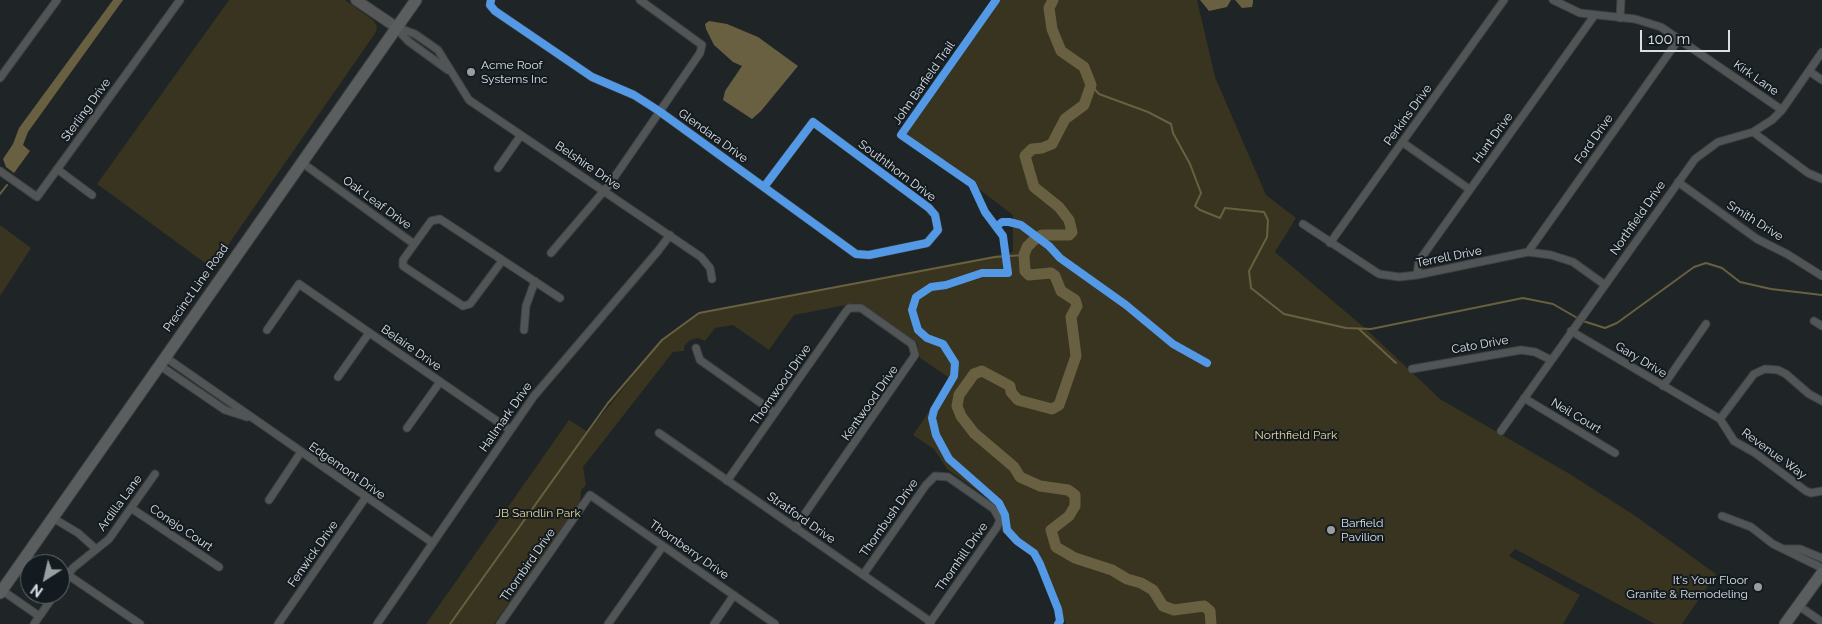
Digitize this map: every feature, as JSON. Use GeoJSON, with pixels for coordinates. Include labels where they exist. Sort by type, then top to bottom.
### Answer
{"type":"FeatureCollection","features":[{"type":"Feature","properties":{"kind":"main road"},"geometry":{"type":"LineString","coordinates":[[356,0],[396,27]]}},
{"type":"Feature","properties":{"kind":"main road","name":"Precinct Line Road"},"geometry":{"type":"LineString","coordinates":[[1,591],[416,0]]}},
{"type":"Feature","properties":{"kind":"main road"},"geometry":{"type":"LineString","coordinates":[[1786,624],[1822,572]]}},
{"type":"Feature","properties":{"kind":"street"},"geometry":{"type":"LineString","coordinates":[[0,78],[57,0]]}},
{"type":"Feature","properties":{"kind":"street","name":"Sterling Drive"},"geometry":{"type":"LineString","coordinates":[[0,171],[37,197],[180,0]]}},
{"type":"Feature","properties":{"kind":"street","name":"Glendara Drive"},"geometry":{"type":"LineString","coordinates":[[491,0],[490,5],[495,11],[592,77],[634,95],[659,111],[856,254],[869,255],[920,245]]}},
{"type":"Feature","properties":{"kind":"street"},"geometry":{"type":"LineString","coordinates":[[551,253],[604,191],[700,53],[702,45],[640,0]]}},
{"type":"Feature","properties":{"kind":"street","name":"Perkins Drive"},"geometry":{"type":"LineString","coordinates":[[1330,243],[1504,0]]}},
{"type":"Feature","properties":{"kind":"street","name":"Kirk Lane"},"geometry":{"type":"LineString","coordinates":[[1553,0],[1569,9],[1594,16],[1648,22],[1679,39],[1782,110]]}},
{"type":"Feature","properties":{"kind":"street"},"geometry":{"type":"LineString","coordinates":[[1620,18],[1621,0]]}},
{"type":"Feature","properties":{"kind":"street","name":"Hunt Drive"},"geometry":{"type":"LineString","coordinates":[[1417,275],[1419,261],[1594,16]]}},
{"type":"Feature","properties":{"kind":"street","name":"Belshire Drive"},"geometry":{"type":"LineString","coordinates":[[396,27],[408,41],[450,72],[469,100],[670,235],[706,262],[712,278]]}},
{"type":"Feature","properties":{"kind":"street","name":"Ford Drive"},"geometry":{"type":"LineString","coordinates":[[1528,252],[1679,39]]}},
{"type":"Feature","properties":{"kind":"street","name":"Northfield Drive"},"geometry":{"type":"LineString","coordinates":[[1501,431],[1695,159],[1711,146],[1753,132],[1772,120],[1782,110],[1822,52]]}},
{"type":"Feature","properties":{"kind":"street"},"geometry":{"type":"LineString","coordinates":[[1809,71],[1822,80]]}},
{"type":"Feature","properties":{"kind":"street","name":"Souththorn Drive"},"geometry":{"type":"LineString","coordinates":[[764,187],[812,122],[930,208],[935,215],[938,230],[932,240],[920,245]]}},
{"type":"Feature","properties":{"kind":"street"},"geometry":{"type":"LineString","coordinates":[[1753,132],[1808,173],[1822,179]]}},
{"type":"Feature","properties":{"kind":"street"},"geometry":{"type":"LineString","coordinates":[[498,168],[521,135]]}},
{"type":"Feature","properties":{"kind":"street"},"geometry":{"type":"LineString","coordinates":[[1402,142],[1469,189]]}},
{"type":"Feature","properties":{"kind":"street","name":"Oak Leaf Drive"},"geometry":{"type":"LineString","coordinates":[[301,162],[414,244],[431,221],[440,219],[472,238],[502,261],[560,298]]}},
{"type":"Feature","properties":{"kind":"street"},"geometry":{"type":"LineString","coordinates":[[57,169],[92,194]]}},
{"type":"Feature","properties":{"kind":"street","name":"Smith Drive"},"geometry":{"type":"LineString","coordinates":[[1678,182],[1758,239],[1787,254],[1822,276]]}},
{"type":"Feature","properties":{"kind":"street","name":"Terrell Drive"},"geometry":{"type":"LineString","coordinates":[[1303,224],[1379,274],[1399,277],[1417,275],[1528,252],[1551,255],[1573,262],[1605,285]]}},
{"type":"Feature","properties":{"kind":"street","name":"Hallmark Drive"},"geometry":{"type":"LineString","coordinates":[[377,624],[510,430],[546,382],[658,252],[670,235]]}},
{"type":"Feature","properties":{"kind":"street"},"geometry":{"type":"LineString","coordinates":[[414,244],[403,260],[402,266],[463,306],[470,304],[502,261]]}},
{"type":"Feature","properties":{"kind":"street"},"geometry":{"type":"LineString","coordinates":[[524,330],[526,306],[535,281]]}},
{"type":"Feature","properties":{"kind":"street","name":"Belaire Drive"},"geometry":{"type":"LineString","coordinates":[[268,330],[299,284],[510,430]]}},
{"type":"Feature","properties":{"kind":"street","name":"Thornwood Drive"},"geometry":{"type":"LineString","coordinates":[[728,481],[845,313],[849,308],[855,307]]}},
{"type":"Feature","properties":{"kind":"street","name":"Kentwood Drive"},"geometry":{"type":"LineString","coordinates":[[795,528],[915,355],[912,344],[861,308],[855,307]]}},
{"type":"Feature","properties":{"kind":"street"},"geometry":{"type":"LineString","coordinates":[[1814,321],[1822,326]]}},
{"type":"Feature","properties":{"kind":"street"},"geometry":{"type":"LineString","coordinates":[[1663,386],[1706,324]]}},
{"type":"Feature","properties":{"kind":"street","name":"Gary Drive"},"geometry":{"type":"LineString","coordinates":[[1571,331],[1698,407]]}},
{"type":"Feature","properties":{"kind":"street"},"geometry":{"type":"LineString","coordinates":[[338,377],[369,333]]}},
{"type":"Feature","properties":{"kind":"street"},"geometry":{"type":"LineString","coordinates":[[696,348],[700,360],[775,413]]}},
{"type":"Feature","properties":{"kind":"street","name":"Cato Drive"},"geometry":{"type":"LineString","coordinates":[[1412,369],[1521,350],[1535,352],[1551,360]]}},
{"type":"Feature","properties":{"kind":"street","name":"Edgemont Drive"},"geometry":{"type":"LineString","coordinates":[[162,361],[225,410],[250,417],[433,543]]}},
{"type":"Feature","properties":{"kind":"street"},"geometry":{"type":"LineString","coordinates":[[1720,419],[1754,374],[1764,369],[1778,370],[1786,374],[1809,394],[1822,401]]}},
{"type":"Feature","properties":{"kind":"street"},"geometry":{"type":"LineString","coordinates":[[407,428],[440,382]]}},
{"type":"Feature","properties":{"kind":"street","name":"Neil Court"},"geometry":{"type":"LineString","coordinates":[[1524,398],[1616,453]]}},
{"type":"Feature","properties":{"kind":"street","name":"Revenue Way"},"geometry":{"type":"LineString","coordinates":[[1698,407],[1720,419],[1734,440],[1755,452],[1806,491],[1820,492]]}},
{"type":"Feature","properties":{"kind":"street","name":"Stratford Drive"},"geometry":{"type":"LineString","coordinates":[[659,433],[930,623]]}},
{"type":"Feature","properties":{"kind":"street"},"geometry":{"type":"LineString","coordinates":[[269,500],[301,452]]}},
{"type":"Feature","properties":{"kind":"street","name":"Ardilla Lane"},"geometry":{"type":"LineString","coordinates":[[70,573],[109,539],[156,474]]}},
{"type":"Feature","properties":{"kind":"street","name":"Thornbush Drive"},"geometry":{"type":"LineString","coordinates":[[863,575],[926,485],[935,476]]}},
{"type":"Feature","properties":{"kind":"street","name":"Thornhill Drive"},"geometry":{"type":"LineString","coordinates":[[930,623],[1000,520],[994,509],[948,477],[935,476]]}},
{"type":"Feature","properties":{"kind":"street","name":"Thornberry Drive"},"geometry":{"type":"LineString","coordinates":[[590,495],[775,624]]}},
{"type":"Feature","properties":{"kind":"street","name":"Thornbird Drive"},"geometry":{"type":"LineString","coordinates":[[500,624],[590,495]]}},
{"type":"Feature","properties":{"kind":"street","name":"Fenwick Drive"},"geometry":{"type":"LineString","coordinates":[[278,624],[366,497]]}},
{"type":"Feature","properties":{"kind":"street","name":"Conejo Court"},"geometry":{"type":"LineString","coordinates":[[131,508],[219,567]]}},
{"type":"Feature","properties":{"kind":"street"},"geometry":{"type":"LineString","coordinates":[[1722,516],[1751,527],[1773,544],[1822,568]]}},
{"type":"Feature","properties":{"kind":"street"},"geometry":{"type":"LineString","coordinates":[[52,518],[78,533],[96,549]]}},
{"type":"Feature","properties":{"kind":"street"},"geometry":{"type":"LineString","coordinates":[[608,624],[663,546]]}},
{"type":"Feature","properties":{"kind":"street"},"geometry":{"type":"LineString","coordinates":[[1784,549],[1810,551],[1822,558]]}},
{"type":"Feature","properties":{"kind":"street"},"geometry":{"type":"LineString","coordinates":[[70,576],[140,624]]}},
{"type":"Feature","properties":{"kind":"street"},"geometry":{"type":"LineString","coordinates":[[1,591],[39,616]]}},
{"type":"Feature","properties":{"kind":"street"},"geometry":{"type":"LineString","coordinates":[[714,624],[734,595]]}},
{"type":"Feature","properties":{"kind":"street"},"geometry":{"type":"LineString","coordinates":[[34,624],[48,604]]}},
{"type":"Feature","properties":{"kind":"street"},"geometry":{"type":"LineString","coordinates":[[1799,606],[1822,622]]}},
{"type":"Feature","properties":{"kind":"green space"},"geometry":{"type":"Polygon","coordinates":[[[229,0],[345,0],[373,20],[377,26],[376,32],[212,268],[97,184],[229,0]]]}},
{"type":"Feature","properties":{"kind":"green space"},"geometry":{"type":"Polygon","coordinates":[[[1000,0],[1197,0],[1215,77],[1266,195],[1296,218],[1275,252],[1366,329],[1440,399],[1568,473],[1634,515],[1716,574],[1682,624],[1655,624],[1515,549],[1509,556],[1580,595],[1563,624],[1066,624],[1042,562],[1001,531],[1005,516],[999,506],[947,469],[934,449],[913,435],[951,379],[920,358],[917,342],[863,304],[856,303],[794,315],[769,350],[733,325],[715,328],[705,341],[698,338],[690,340],[684,346],[684,351],[673,352],[583,467],[586,485],[581,490],[580,503],[494,624],[426,624],[569,420],[588,432],[662,340],[699,313],[1013,252],[1013,215],[905,133],[1000,0]]]}},
{"type":"Feature","properties":{"kind":"green space"},"geometry":{"type":"Polygon","coordinates":[[[0,225],[31,248],[0,296],[0,225]]]}},
{"type":"Feature","properties":{"kind":"shaded area"},"geometry":{"type":"Polygon","coordinates":[[[113,0],[123,0],[28,132],[23,145],[30,151],[14,173],[6,167],[3,159],[13,144],[19,128],[113,0]]]}},
{"type":"Feature","properties":{"kind":"shaded area"},"geometry":{"type":"Polygon","coordinates":[[[1200,0],[1231,0],[1227,7],[1209,11],[1200,0]]]}},
{"type":"Feature","properties":{"kind":"shaded area"},"geometry":{"type":"Polygon","coordinates":[[[1235,0],[1253,0],[1252,7],[1242,8],[1235,0]]]}},
{"type":"Feature","properties":{"kind":"shaded area"},"geometry":{"type":"Polygon","coordinates":[[[709,21],[727,24],[758,37],[798,66],[761,111],[752,119],[723,100],[725,91],[742,66],[733,62],[714,45],[706,29],[705,24],[709,21]]]}},
{"type":"Feature","properties":{"kind":"waterway"},"geometry":{"type":"LineString","coordinates":[[1053,0],[1049,8],[1052,29],[1061,51],[1084,67],[1091,85],[1084,105],[1065,119],[1052,144],[1032,149],[1025,156],[1034,187],[1059,207],[1069,220],[1072,232],[1069,235],[1042,235],[1034,240],[1027,247],[1024,255],[1025,271],[1029,275],[1051,273],[1055,276],[1061,291],[1075,300],[1077,306],[1071,317],[1076,356],[1059,405],[1052,409],[1018,400],[1011,392],[1010,386],[982,371],[974,374],[959,395],[957,406],[961,416],[974,433],[1014,467],[1020,477],[1040,486],[1068,490],[1075,495],[1075,506],[1069,516],[1051,530],[1056,547],[1075,558],[1112,570],[1127,579],[1141,583],[1153,590],[1163,606],[1174,610],[1204,606],[1210,611],[1211,624]]}},
{"type":"Feature","properties":{"kind":"waterway"},"geometry":{"type":"LineString","coordinates":[[1091,85],[1099,94],[1148,112],[1171,124],[1173,133],[1190,164],[1201,193],[1195,206],[1200,210],[1220,218],[1225,208],[1264,212],[1268,220],[1267,237],[1249,271],[1251,288],[1284,314],[1346,328],[1371,329],[1523,298],[1553,304],[1579,319]]}},
{"type":"Feature","properties":{"kind":"waterway"},"geometry":{"type":"LineString","coordinates":[[0,194],[7,185]]}},
{"type":"Feature","properties":{"kind":"waterway"},"geometry":{"type":"LineString","coordinates":[[450,624],[608,403],[662,340],[699,313],[995,257],[1024,255]]}},
{"type":"Feature","properties":{"kind":"waterway"},"geometry":{"type":"LineString","coordinates":[[1583,321],[1605,328],[1617,323],[1694,267],[1706,263],[1722,268],[1740,282],[1771,289],[1822,295]]}},
{"type":"Feature","properties":{"kind":"waterway"},"geometry":{"type":"LineString","coordinates":[[1359,329],[1396,363]]}},
{"type":"Feature","properties":{"kind":"cycle path"},"geometry":{"type":"LineString","coordinates":[[491,0],[490,5],[495,11],[592,77],[634,95],[659,111],[856,254],[869,255],[927,243],[938,230],[935,215],[929,208],[813,122],[764,187]]}},
{"type":"Feature","properties":{"kind":"cycle path","name":"John Barfield Trail"},"geometry":{"type":"LineString","coordinates":[[996,0],[901,135],[972,184],[985,212],[1003,236],[1008,273],[982,273],[946,285],[931,287],[916,297],[912,310],[918,330],[927,338],[943,344],[955,363],[954,376],[934,410],[932,418],[936,435],[949,459],[999,503],[1005,515],[1007,530],[1017,541],[1034,553],[1058,609],[1060,621],[1058,624]]}},
{"type":"Feature","properties":{"kind":"cycle path"},"geometry":{"type":"LineString","coordinates":[[997,226],[1002,222],[1021,225],[1049,246],[1060,258],[1126,305],[1173,344],[1207,363]]}},
{"type":"Feature","properties":{"kind":"place","name":"Acme Roof Systems Inc"},"geometry":{"type":"Point","coordinates":[471,72]}},
{"type":"Feature","properties":{"kind":"place","name":"Barfield Pavilion"},"geometry":{"type":"Point","coordinates":[1331,530]}},
{"type":"Feature","properties":{"kind":"place","name":"It's Your Floor Granite & Remodeling"},"geometry":{"type":"Point","coordinates":[1758,587]}},
{"type":"Feature","properties":{"kind":"park label","name":"Northfield Park"},"geometry":{"type":"Point","coordinates":[1296,435]}},
{"type":"Feature","properties":{"kind":"park label","name":"JB Sandlin Park"},"geometry":{"type":"Point","coordinates":[538,513]}}]}
